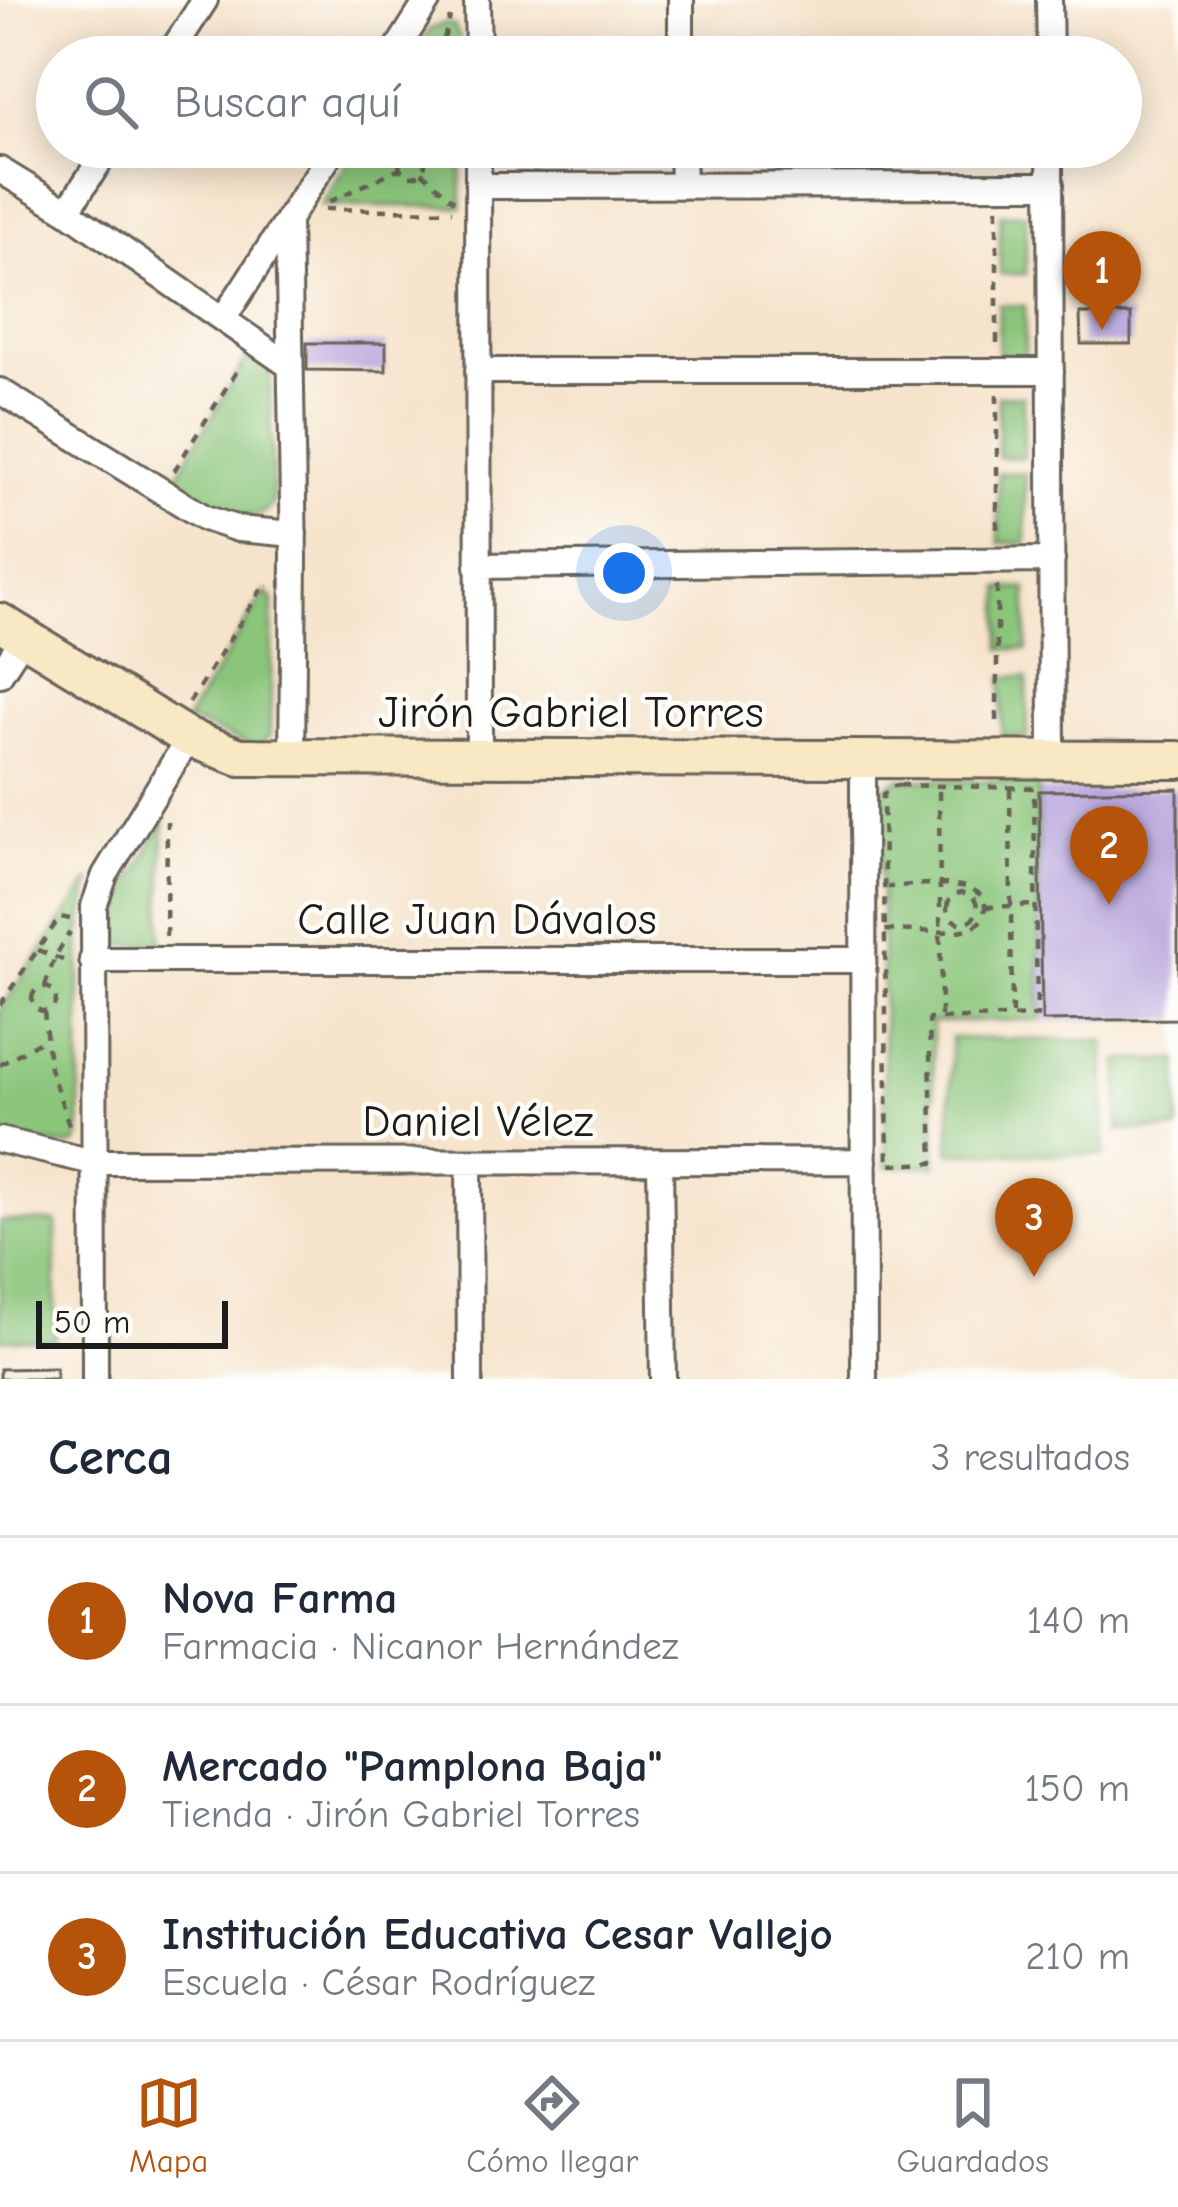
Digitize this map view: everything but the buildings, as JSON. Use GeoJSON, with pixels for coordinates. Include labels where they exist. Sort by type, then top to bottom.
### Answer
{"type":"FeatureCollection","features":[{"type":"Feature","properties":{"kind":"street"},"geometry":{"type":"LineString","coordinates":[[181,36],[205,0]]}},
{"type":"Feature","properties":{"kind":"street"},"geometry":{"type":"LineString","coordinates":[[477,0],[478,36]]}},
{"type":"Feature","properties":{"kind":"street"},"geometry":{"type":"LineString","coordinates":[[680,0],[681,36]]}},
{"type":"Feature","properties":{"kind":"street"},"geometry":{"type":"LineString","coordinates":[[1049,0],[1050,36]]}},
{"type":"Feature","properties":{"kind":"street"},"geometry":{"type":"LineString","coordinates":[[414,36],[440,11]]}},
{"type":"Feature","properties":{"kind":"street"},"geometry":{"type":"LineString","coordinates":[[67,211],[95,168]]}},
{"type":"Feature","properties":{"kind":"street"},"geometry":{"type":"LineString","coordinates":[[223,319],[321,168]]}},
{"type":"Feature","properties":{"kind":"street"},"geometry":{"type":"LineString","coordinates":[[478,168],[479,758]]}},
{"type":"Feature","properties":{"kind":"street"},"geometry":{"type":"LineString","coordinates":[[683,168],[683,185]]}},
{"type":"Feature","properties":{"kind":"street"},"geometry":{"type":"LineString","coordinates":[[1051,168],[1052,760]]}},
{"type":"Feature","properties":{"kind":"street"},"geometry":{"type":"LineString","coordinates":[[0,170],[290,366]]}},
{"type":"Feature","properties":{"kind":"street"},"geometry":{"type":"LineString","coordinates":[[478,186],[1051,185]]}},
{"type":"Feature","properties":{"kind":"street"},"geometry":{"type":"LineString","coordinates":[[288,221],[294,534],[292,758]]}},
{"type":"Feature","properties":{"kind":"street"},"geometry":{"type":"LineString","coordinates":[[478,371],[1051,371]]}},
{"type":"Feature","properties":{"kind":"street"},"geometry":{"type":"LineString","coordinates":[[0,391],[205,518],[238,529],[294,534]]}},
{"type":"Feature","properties":{"kind":"street"},"geometry":{"type":"LineString","coordinates":[[478,566],[1052,560]]}},
{"type":"Feature","properties":{"kind":"street"},"geometry":{"type":"LineString","coordinates":[[0,674],[12,630]]}},
{"type":"Feature","properties":{"kind":"street","name":"Jirón Gabriel Torres"},"geometry":{"type":"LineString","coordinates":[[12,630],[181,733],[239,758],[863,761],[1006,769],[1052,760],[1178,760]]}},
{"type":"Feature","properties":{"kind":"street"},"geometry":{"type":"LineString","coordinates":[[95,1379],[94,906],[167,774],[181,733]]}},
{"type":"Feature","properties":{"kind":"street"},"geometry":{"type":"LineString","coordinates":[[863,761],[865,1379]]}},
{"type":"Feature","properties":{"kind":"street","name":"Calle Juan Dávalos"},"geometry":{"type":"LineString","coordinates":[[92,960],[863,960]]}},
{"type":"Feature","properties":{"kind":"street","name":"Daniel Vélez"},"geometry":{"type":"LineString","coordinates":[[0,1140],[93,1162],[864,1161]]}},
{"type":"Feature","properties":{"kind":"street"},"geometry":{"type":"LineString","coordinates":[[469,1162],[470,1379]]}},
{"type":"Feature","properties":{"kind":"street"},"geometry":{"type":"LineString","coordinates":[[659,1162],[663,1379]]}},
{"type":"Feature","properties":{"kind":"path"},"geometry":{"type":"LineString","coordinates":[[440,11],[457,21]]}},
{"type":"Feature","properties":{"kind":"path"},"geometry":{"type":"LineString","coordinates":[[400,168],[410,176],[422,172],[465,211],[315,209],[400,168]]}},
{"type":"Feature","properties":{"kind":"path"},"geometry":{"type":"LineString","coordinates":[[422,172],[423,168]]}},
{"type":"Feature","properties":{"kind":"path"},"geometry":{"type":"LineString","coordinates":[[997,185],[997,561],[1012,1017]]}},
{"type":"Feature","properties":{"kind":"path"},"geometry":{"type":"LineString","coordinates":[[161,491],[255,342]]}},
{"type":"Feature","properties":{"kind":"path"},"geometry":{"type":"LineString","coordinates":[[181,733],[265,584],[294,588]]}},
{"type":"Feature","properties":{"kind":"path"},"geometry":{"type":"LineString","coordinates":[[1006,769],[1034,788],[1037,1016],[929,1019],[933,1163],[888,1165],[883,795],[899,785],[939,786],[1006,769]]}},
{"type":"Feature","properties":{"kind":"path"},"geometry":{"type":"LineString","coordinates":[[166,960],[167,774]]}},
{"type":"Feature","properties":{"kind":"path"},"geometry":{"type":"LineString","coordinates":[[939,786],[941,1019]]}},
{"type":"Feature","properties":{"kind":"path"},"geometry":{"type":"LineString","coordinates":[[884,887],[974,888],[985,907]]}},
{"type":"Feature","properties":{"kind":"path"},"geometry":{"type":"LineString","coordinates":[[968,894],[975,901],[977,910],[969,922],[950,918],[947,904],[953,896],[968,894]]}},
{"type":"Feature","properties":{"kind":"path"},"geometry":{"type":"LineString","coordinates":[[985,907],[1036,905]]}},
{"type":"Feature","properties":{"kind":"path"},"geometry":{"type":"LineString","coordinates":[[885,930],[975,926],[985,907]]}},
{"type":"Feature","properties":{"kind":"path"},"geometry":{"type":"LineString","coordinates":[[0,1005],[60,917],[80,921],[55,957],[45,986]]}},
{"type":"Feature","properties":{"kind":"path"},"geometry":{"type":"LineString","coordinates":[[38,950],[79,966],[92,960]]}},
{"type":"Feature","properties":{"kind":"path"},"geometry":{"type":"LineString","coordinates":[[45,986],[57,999],[44,1011],[38,1010],[32,998],[45,986]]}},
{"type":"Feature","properties":{"kind":"path"},"geometry":{"type":"LineString","coordinates":[[44,1011],[45,1038],[64,1116],[93,1162]]}},
{"type":"Feature","properties":{"kind":"path"},"geometry":{"type":"LineString","coordinates":[[0,1065],[45,1038]]}},
{"type":"Feature","properties":{"kind":"green space"},"geometry":{"type":"Polygon","coordinates":[[[446,23],[459,36],[426,36],[446,23]]]}},
{"type":"Feature","properties":{"kind":"green space"},"geometry":{"type":"Polygon","coordinates":[[[344,168],[461,168],[462,207],[321,205],[344,168]]]}},
{"type":"Feature","properties":{"kind":"green space"},"geometry":{"type":"Polygon","coordinates":[[[1000,214],[1026,214],[1026,274],[1000,274],[1000,214]]]}},
{"type":"Feature","properties":{"kind":"green space"},"geometry":{"type":"Polygon","coordinates":[[[999,305],[1025,306],[1025,355],[998,354],[999,305]]]}},
{"type":"Feature","properties":{"kind":"green space"},"geometry":{"type":"Polygon","coordinates":[[[252,349],[267,364],[270,375],[273,503],[263,512],[237,516],[208,506],[172,484],[252,349]]]}},
{"type":"Feature","properties":{"kind":"green space"},"geometry":{"type":"Polygon","coordinates":[[[998,396],[1023,396],[1024,457],[998,457],[998,396]]]}},
{"type":"Feature","properties":{"kind":"green space"},"geometry":{"type":"Polygon","coordinates":[[[998,473],[1025,473],[1026,543],[999,543],[998,473]]]}},
{"type":"Feature","properties":{"kind":"green space"},"geometry":{"type":"Polygon","coordinates":[[[1001,588],[1027,589],[1027,649],[1001,649],[1001,588]]]}},
{"type":"Feature","properties":{"kind":"green space"},"geometry":{"type":"Polygon","coordinates":[[[265,592],[273,599],[270,735],[258,748],[186,720],[265,592]]]}},
{"type":"Feature","properties":{"kind":"green space"},"geometry":{"type":"Polygon","coordinates":[[[1002,677],[1027,677],[1028,737],[1002,737],[1002,677]]]}},
{"type":"Feature","properties":{"kind":"green space"},"geometry":{"type":"Polygon","coordinates":[[[899,779],[1038,782],[1040,1020],[932,1022],[936,1166],[886,1167],[879,797],[882,788],[899,779]]]}},
{"type":"Feature","properties":{"kind":"green space"},"geometry":{"type":"Polygon","coordinates":[[[164,819],[161,945],[120,944],[116,936],[128,888],[164,819]]]}},
{"type":"Feature","properties":{"kind":"green space"},"geometry":{"type":"Polygon","coordinates":[[[91,879],[80,935],[80,1137],[68,1146],[0,1136],[0,1010],[91,879]]]}},
{"type":"Feature","properties":{"kind":"green space"},"geometry":{"type":"Polygon","coordinates":[[[951,1038],[1105,1041],[1104,1155],[950,1152],[951,1038]]]}},
{"type":"Feature","properties":{"kind":"green space"},"geometry":{"type":"Polygon","coordinates":[[[1119,1060],[1178,1060],[1178,1130],[1119,1130],[1119,1060]]]}},
{"type":"Feature","properties":{"kind":"green space"},"geometry":{"type":"Polygon","coordinates":[[[0,1221],[56,1222],[55,1340],[0,1339],[0,1221]]]}},
{"type":"Feature","properties":{"kind":"place","name":"Nova Farma"},"geometry":{"type":"Point","coordinates":[1102,330]}},
{"type":"Feature","properties":{"kind":"place","name":"Mercado \"Pamplona Baja\""},"geometry":{"type":"Point","coordinates":[1109,905]}},
{"type":"Feature","properties":{"kind":"place","name":"Institución Educativa Cesar Vallejo"},"geometry":{"type":"Point","coordinates":[1034,1277]}}]}
